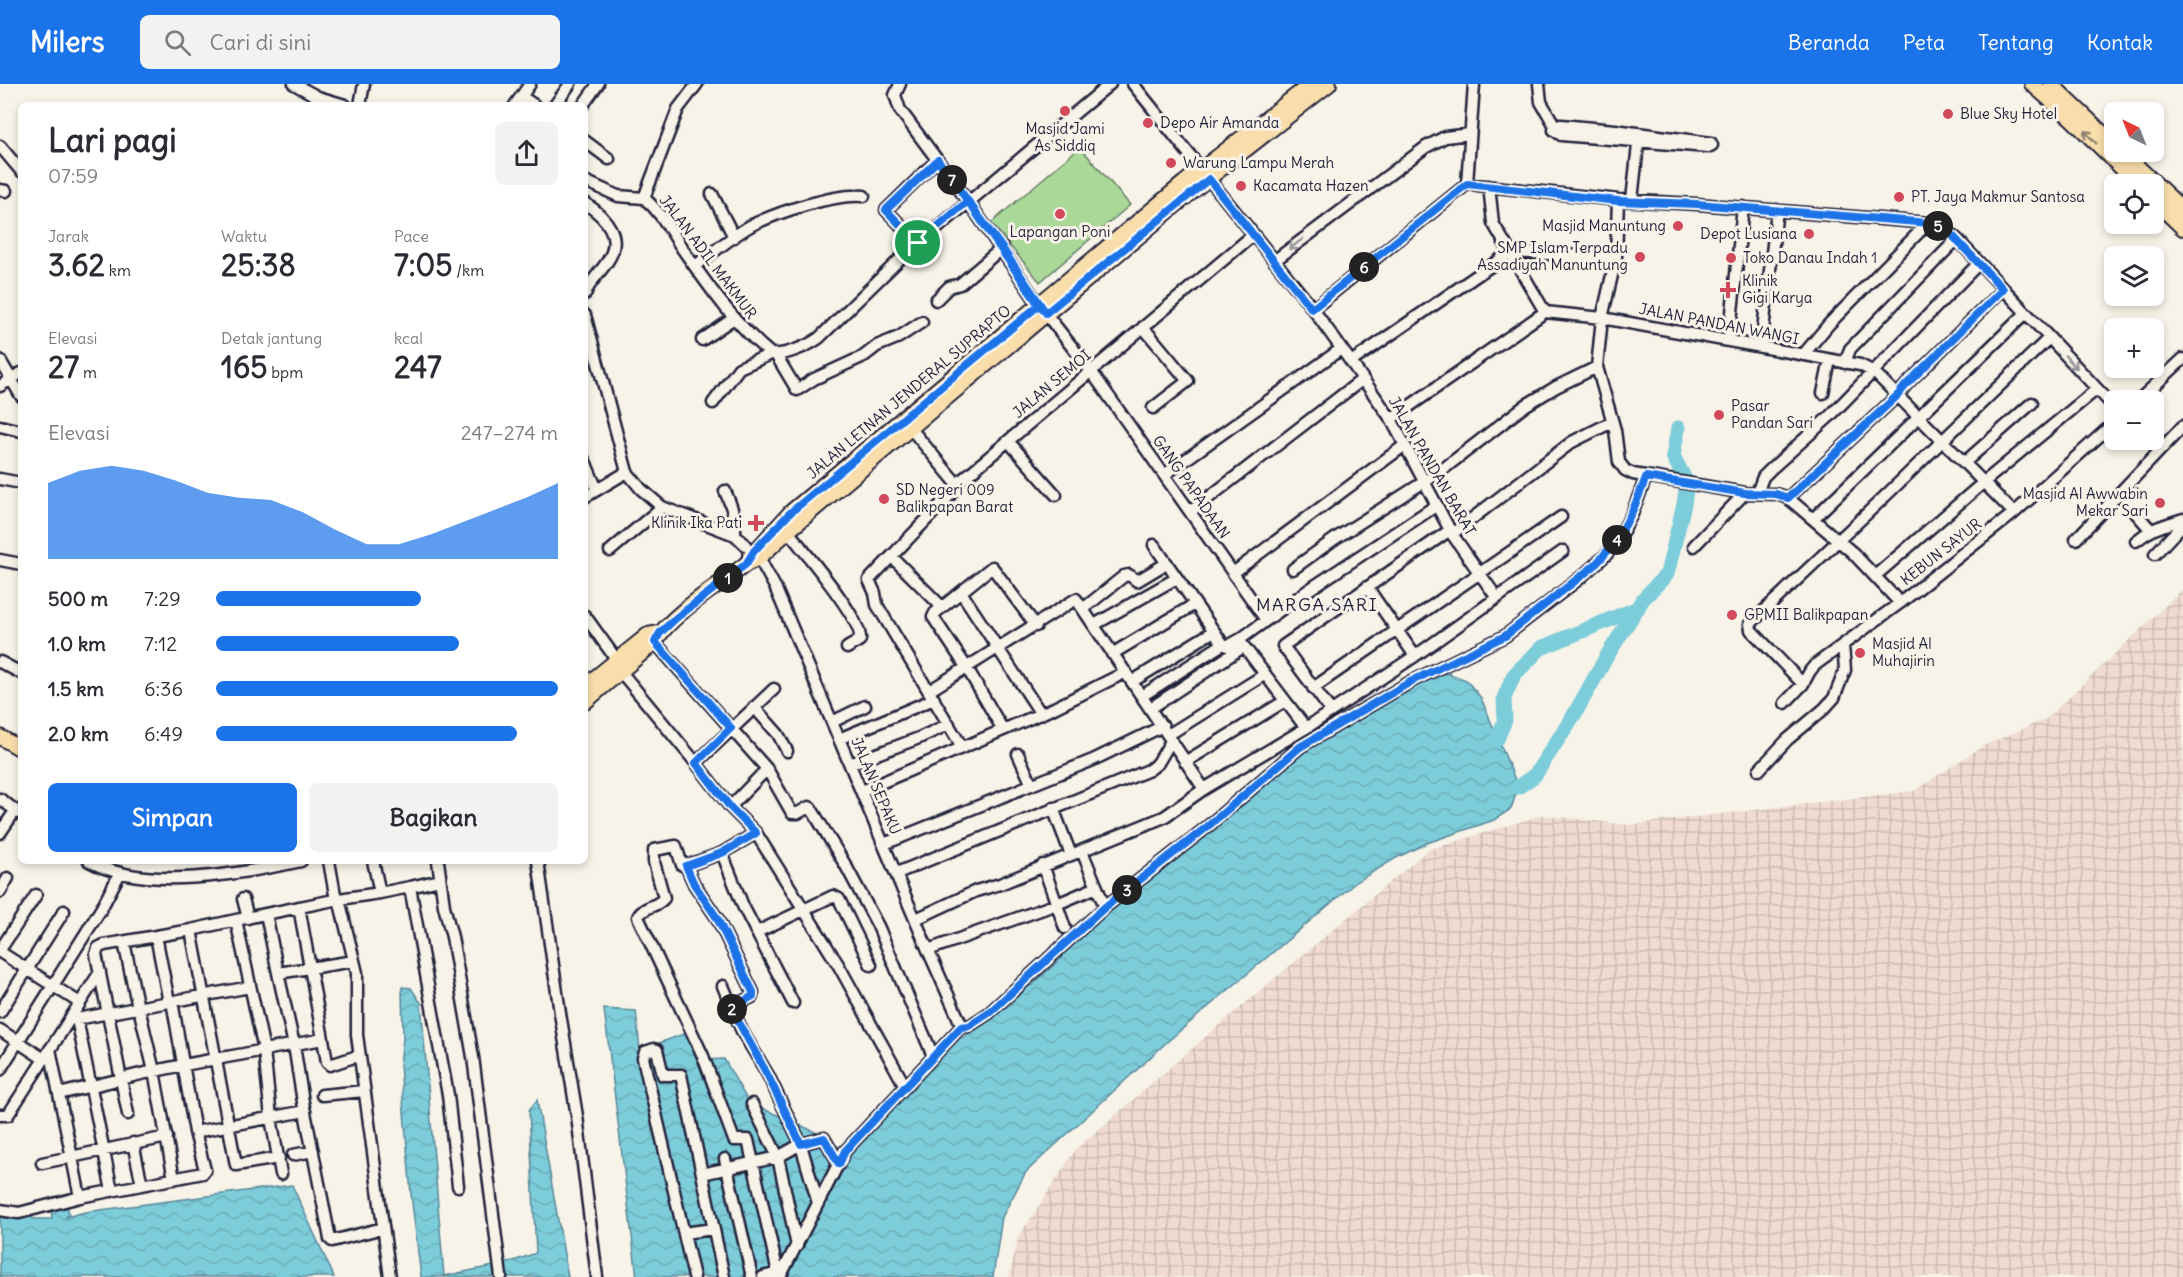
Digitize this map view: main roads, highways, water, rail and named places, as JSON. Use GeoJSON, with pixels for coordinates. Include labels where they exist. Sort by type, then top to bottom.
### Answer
{"type":"FeatureCollection","features":[{"type":"Feature","properties":{"kind":"main road"},"geometry":{"type":"LineString","coordinates":[[1205,175],[1222,154],[1311,84]]}},
{"type":"Feature","properties":{"kind":"main road","name":"JALAN LETNAN JENDERAL SUPRAPTO"},"geometry":{"type":"LineString","coordinates":[[756,554],[788,531],[907,423],[1205,175],[1329,84]]}},
{"type":"Feature","properties":{"kind":"main road"},"geometry":{"type":"LineString","coordinates":[[2032,84],[2104,136]]}},
{"type":"Feature","properties":{"kind":"main road"},"geometry":{"type":"LineString","coordinates":[[2051,84],[2129,174]]}},
{"type":"Feature","properties":{"kind":"main road"},"geometry":{"type":"LineString","coordinates":[[2133,162],[2183,210]]}},
{"type":"Feature","properties":{"kind":"main road","name":"JALAN LETNAN JENDERAL SUPRAPTO"},"geometry":{"type":"LineString","coordinates":[[1042,309],[1184,183],[1205,175]]}},
{"type":"Feature","properties":{"kind":"main road"},"geometry":{"type":"LineString","coordinates":[[2164,210],[2183,228]]}},
{"type":"Feature","properties":{"kind":"main road","name":"JALAN LETNAN JENDERAL SUPRAPTO"},"geometry":{"type":"LineString","coordinates":[[588,699],[619,666],[746,564],[791,512],[907,423]]}},
{"type":"Feature","properties":{"kind":"main road","name":"JALAN LETNAN JENDERAL SUPRAPTO"},"geometry":{"type":"LineString","coordinates":[[588,684],[619,666]]}},
{"type":"Feature","properties":{"kind":"main road"},"geometry":{"type":"LineString","coordinates":[[0,737],[18,747]]}},
{"type":"Feature","properties":{"kind":"water"},"geometry":{"type":"Polygon","coordinates":[[[1447,673],[1466,680],[1481,698],[1518,787],[1511,809],[1494,820],[1427,843],[1356,882],[1168,1041],[1026,1172],[1002,1217],[993,1277],[637,1277],[604,1009],[636,1011],[640,1050],[692,1031],[705,1060],[724,1059],[750,1105],[813,1131],[844,1150],[957,1032],[963,1038],[1019,989],[1032,985],[1060,959],[1068,947],[1301,753],[1429,678],[1447,673]]]}},
{"type":"Feature","properties":{"kind":"water"},"geometry":{"type":"Polygon","coordinates":[[[402,987],[411,988],[421,1003],[444,1276],[508,1263],[536,1253],[529,1110],[537,1100],[568,1277],[421,1277],[400,1065],[403,1038],[402,987]]]}},
{"type":"Feature","properties":{"kind":"water"},"geometry":{"type":"Polygon","coordinates":[[[292,1185],[334,1277],[0,1277],[0,1217],[24,1218],[25,1213],[31,1212],[33,1219],[52,1219],[51,1207],[67,1205],[69,1214],[66,1217],[85,1212],[292,1185]]]}},
{"type":"Feature","properties":{"kind":"waterway"},"geometry":{"type":"LineString","coordinates":[[1518,787],[1535,775],[1574,715],[1607,656],[1643,599],[1667,574],[1687,483],[1673,456],[1678,428]]}},
{"type":"Feature","properties":{"kind":"waterway"},"geometry":{"type":"LineString","coordinates":[[1497,739],[1505,720],[1504,698],[1514,675],[1541,648],[1638,608]]}},
{"type":"Feature","properties":{"kind":"place","name":"Masjid Jami As Siddiq"},"geometry":{"type":"Point","coordinates":[1065,111]}},
{"type":"Feature","properties":{"kind":"place","name":"Blue Sky Hotel"},"geometry":{"type":"Point","coordinates":[1948,114]}},
{"type":"Feature","properties":{"kind":"place","name":"Depo Air Amanda"},"geometry":{"type":"Point","coordinates":[1148,123]}},
{"type":"Feature","properties":{"kind":"place","name":"Warung Lampu Merah"},"geometry":{"type":"Point","coordinates":[1171,163]}},
{"type":"Feature","properties":{"kind":"place","name":"Kacamata Hazen"},"geometry":{"type":"Point","coordinates":[1241,186]}},
{"type":"Feature","properties":{"kind":"place","name":"PT. Jaya Makmur Santosa"},"geometry":{"type":"Point","coordinates":[1899,197]}},
{"type":"Feature","properties":{"kind":"place","name":"Lapangan Poni"},"geometry":{"type":"Point","coordinates":[1060,214]}},
{"type":"Feature","properties":{"kind":"place","name":"Masjid Manuntung"},"geometry":{"type":"Point","coordinates":[1678,226]}},
{"type":"Feature","properties":{"kind":"place","name":"Depot Lusiana"},"geometry":{"type":"Point","coordinates":[1809,234]}},
{"type":"Feature","properties":{"kind":"place","name":"SMP Islam Terpadu Assadiyah Manuntung"},"geometry":{"type":"Point","coordinates":[1640,257]}},
{"type":"Feature","properties":{"kind":"place","name":"Toko Danau Indah 1"},"geometry":{"type":"Point","coordinates":[1731,258]}},
{"type":"Feature","properties":{"kind":"place","name":"Klinik Gigi Karya"},"geometry":{"type":"Point","coordinates":[1728,290]}},
{"type":"Feature","properties":{"kind":"place","name":"Pasar Pandan Sari"},"geometry":{"type":"Point","coordinates":[1719,415]}},
{"type":"Feature","properties":{"kind":"place","name":"SD Negeri 009 Balikpapan Barat"},"geometry":{"type":"Point","coordinates":[884,499]}},
{"type":"Feature","properties":{"kind":"place","name":"Masjid Al Awwabin Mekar Sari"},"geometry":{"type":"Point","coordinates":[2160,503]}},
{"type":"Feature","properties":{"kind":"place","name":"Klinik Ika Pati"},"geometry":{"type":"Point","coordinates":[756,523]}},
{"type":"Feature","properties":{"kind":"place","name":"GPMII Balikpapan"},"geometry":{"type":"Point","coordinates":[1732,615]}},
{"type":"Feature","properties":{"kind":"place","name":"Masjid Al Muhajirin"},"geometry":{"type":"Point","coordinates":[1860,653]}},
{"type":"Feature","properties":{"kind":"district","name":"MARGA SARI"},"geometry":{"type":"Point","coordinates":[1317,605]}}]}
